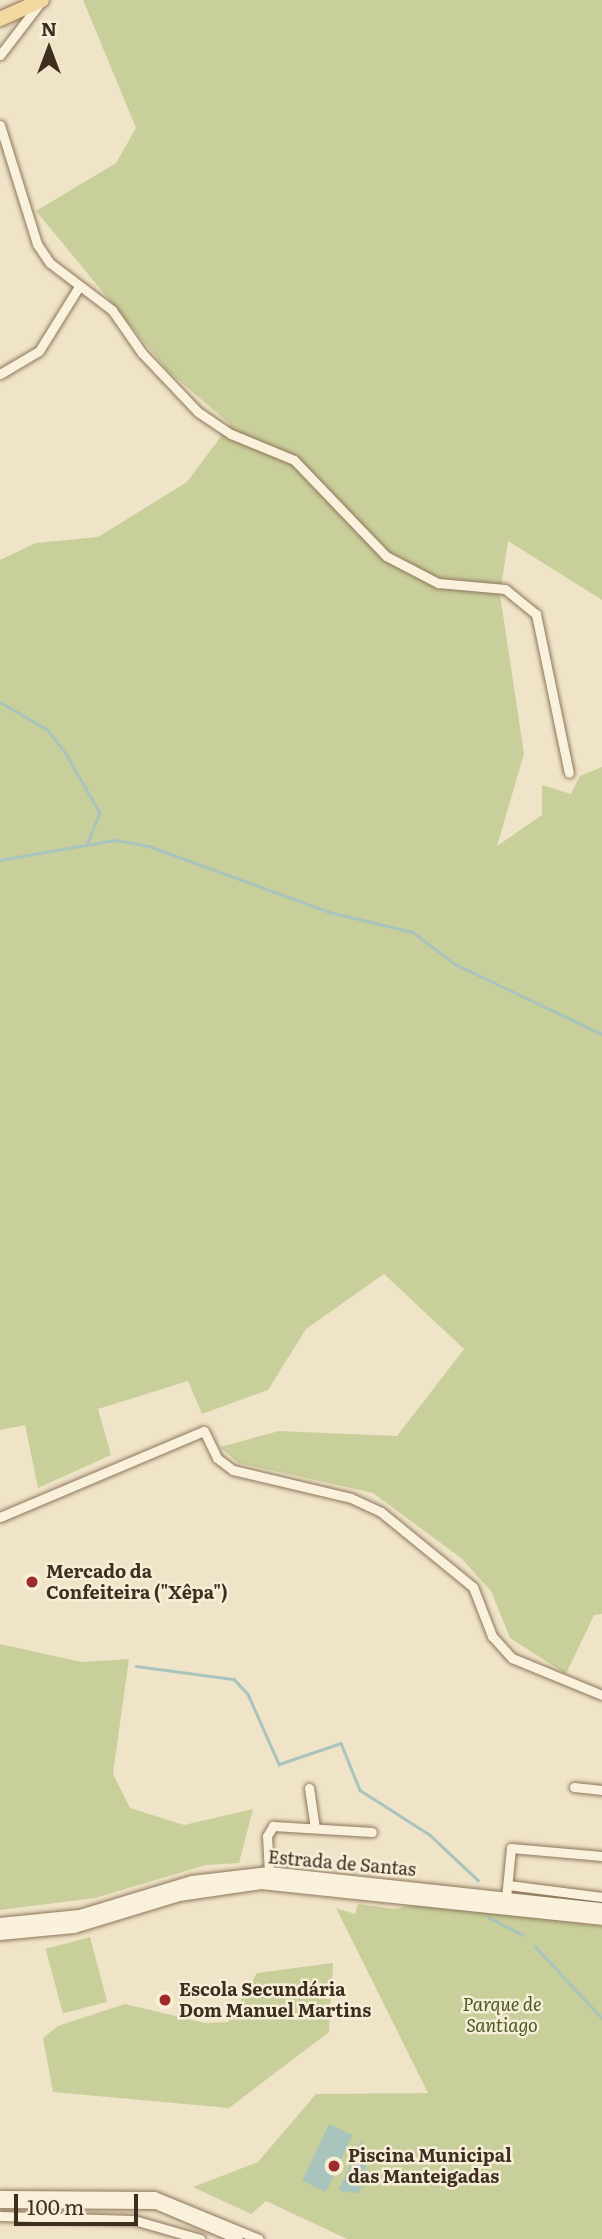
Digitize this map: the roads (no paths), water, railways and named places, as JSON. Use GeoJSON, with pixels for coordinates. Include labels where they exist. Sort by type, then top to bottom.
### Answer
{"type":"FeatureCollection","features":[{"type":"Feature","properties":{"kind":"main road"},"geometry":{"type":"LineString","coordinates":[[0,11],[24,0]]}},
{"type":"Feature","properties":{"kind":"main road"},"geometry":{"type":"LineString","coordinates":[[7,24],[42,0]]}},
{"type":"Feature","properties":{"kind":"main road","name":"Estrada de Santas"},"geometry":{"type":"LineString","coordinates":[[0,1924],[80,1916],[192,1882],[269,1873],[507,1891],[602,1909]]}},
{"type":"Feature","properties":{"kind":"main road","name":"Estrada de Santas"},"geometry":{"type":"LineString","coordinates":[[0,1934],[74,1927],[179,1895],[261,1883],[602,1919]]}},
{"type":"Feature","properties":{"kind":"street"},"geometry":{"type":"LineString","coordinates":[[0,55],[9,42],[7,24],[42,0]]}},
{"type":"Feature","properties":{"kind":"street"},"geometry":{"type":"LineString","coordinates":[[0,125],[37,244],[78,288],[112,310],[198,412],[231,435],[294,460],[386,556],[438,583],[505,589],[536,614],[569,773]]}},
{"type":"Feature","properties":{"kind":"street"},"geometry":{"type":"LineString","coordinates":[[0,374],[39,351],[78,288]]}},
{"type":"Feature","properties":{"kind":"street"},"geometry":{"type":"LineString","coordinates":[[0,1517],[204,1431],[217,1458],[233,1470],[351,1498],[381,1512],[473,1587],[492,1636],[512,1658],[602,1695]]}},
{"type":"Feature","properties":{"kind":"street"},"geometry":{"type":"LineString","coordinates":[[574,1787],[602,1790]]}},
{"type":"Feature","properties":{"kind":"street"},"geometry":{"type":"LineString","coordinates":[[309,1788],[315,1828]]}},
{"type":"Feature","properties":{"kind":"street"},"geometry":{"type":"LineString","coordinates":[[269,1873],[270,1828],[372,1832]]}},
{"type":"Feature","properties":{"kind":"street"},"geometry":{"type":"LineString","coordinates":[[602,1856],[511,1848],[507,1891],[602,1897]]}},
{"type":"Feature","properties":{"kind":"street"},"geometry":{"type":"LineString","coordinates":[[0,2195],[154,2196],[259,2239]]}},
{"type":"Feature","properties":{"kind":"street"},"geometry":{"type":"LineString","coordinates":[[0,2203],[156,2204],[238,2239]]}},
{"type":"Feature","properties":{"kind":"street"},"geometry":{"type":"LineString","coordinates":[[0,2216],[134,2220],[200,2239]]}},
{"type":"Feature","properties":{"kind":"water"},"geometry":{"type":"Polygon","coordinates":[[[329,2124],[353,2135],[326,2192],[302,2181],[329,2124]]]}},
{"type":"Feature","properties":{"kind":"water"},"geometry":{"type":"Polygon","coordinates":[[[362,2139],[368,2181],[357,2193],[344,2192],[339,2189],[362,2139]]]}},
{"type":"Feature","properties":{"kind":"waterway"},"geometry":{"type":"LineString","coordinates":[[0,702],[47,729],[65,752],[100,813],[88,843]]}},
{"type":"Feature","properties":{"kind":"waterway"},"geometry":{"type":"LineString","coordinates":[[0,860],[115,840],[149,846],[329,912],[413,932],[455,964],[602,1034]]}},
{"type":"Feature","properties":{"kind":"waterway"},"geometry":{"type":"LineString","coordinates":[[136,1666],[234,1679],[248,1694],[279,1764],[341,1743],[360,1790],[430,1835],[478,1880]]}},
{"type":"Feature","properties":{"kind":"waterway"},"geometry":{"type":"LineString","coordinates":[[488,1917],[523,1935]]}},
{"type":"Feature","properties":{"kind":"waterway"},"geometry":{"type":"LineString","coordinates":[[535,1946],[602,2018]]}},
{"type":"Feature","properties":{"kind":"place","name":"Mercado da Confeiteira (\"Xêpa\")"},"geometry":{"type":"Point","coordinates":[32,1582]}},
{"type":"Feature","properties":{"kind":"place","name":"Escola Secundária Dom Manuel Martins"},"geometry":{"type":"Point","coordinates":[165,2000]}},
{"type":"Feature","properties":{"kind":"place","name":"Piscina Municipal das Manteigadas"},"geometry":{"type":"Point","coordinates":[334,2166]}},
{"type":"Feature","properties":{"kind":"park label","name":"Parque de Santiago"},"geometry":{"type":"Point","coordinates":[502,2015]}}]}
